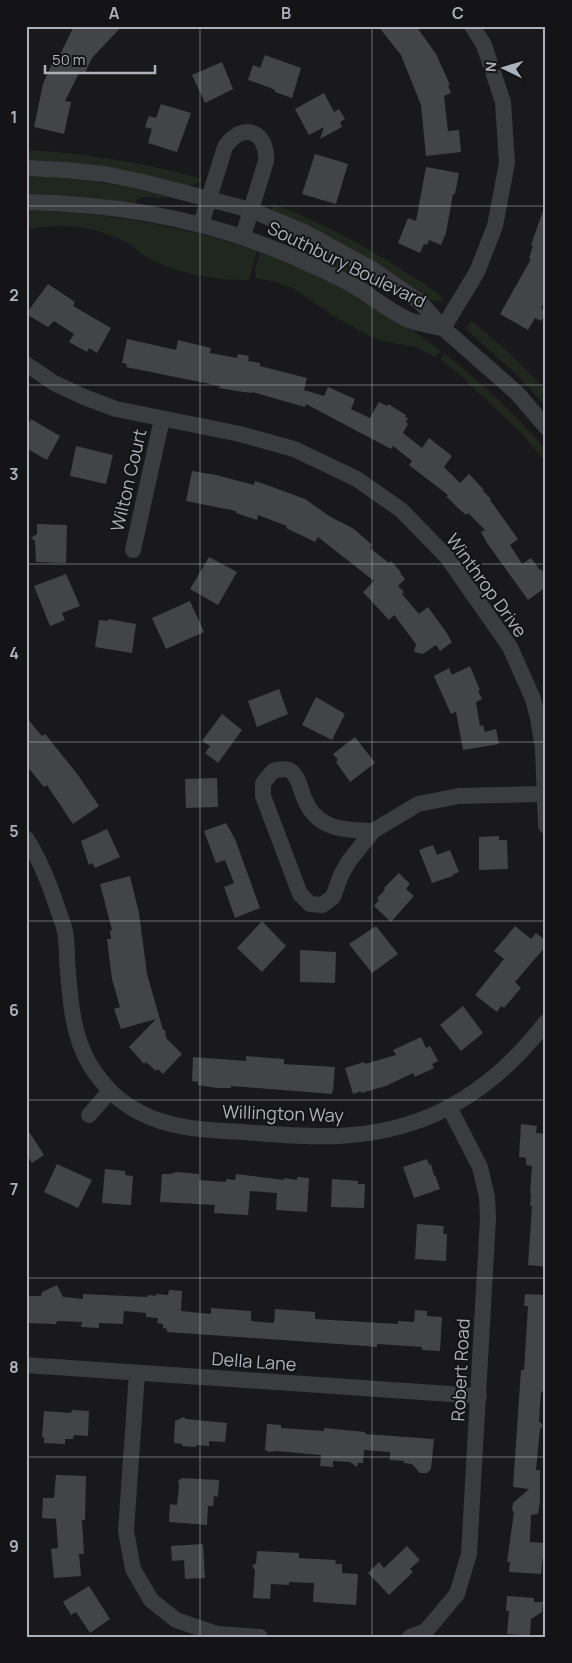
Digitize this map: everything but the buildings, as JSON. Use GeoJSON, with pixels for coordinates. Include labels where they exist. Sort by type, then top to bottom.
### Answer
{"type":"FeatureCollection","features":[{"type":"Feature","properties":{"kind":"street"},"geometry":{"type":"LineString","coordinates":[[442,328],[477,272],[495,226],[507,163],[503,102],[484,45],[472,26]]}},
{"type":"Feature","properties":{"kind":"street"},"geometry":{"type":"LineString","coordinates":[[201,224],[225,148],[237,134],[251,132],[258,135],[264,142],[267,150],[266,161],[243,236]]}},
{"type":"Feature","properties":{"kind":"street","name":"Southbury Boulevard"},"geometry":{"type":"LineString","coordinates":[[26,168],[104,174],[208,198],[251,210],[306,233],[372,269],[420,302],[442,328],[517,392],[546,427]]}},
{"type":"Feature","properties":{"kind":"street","name":"Southbury Boulevard"},"geometry":{"type":"LineString","coordinates":[[26,202],[115,209],[201,224],[243,236],[306,262],[358,288],[409,320],[442,328]]}},
{"type":"Feature","properties":{"kind":"street","name":"Winthrop Drive"},"geometry":{"type":"LineString","coordinates":[[26,364],[54,383],[116,409],[240,434],[294,449],[358,479],[401,510],[447,557],[510,647],[533,699],[538,718],[543,748],[546,826]]}},
{"type":"Feature","properties":{"kind":"street","name":"Wilton Court"},"geometry":{"type":"LineString","coordinates":[[133,550],[162,419]]}},
{"type":"Feature","properties":{"kind":"street"},"geometry":{"type":"LineString","coordinates":[[373,831],[335,827],[319,819],[307,805],[295,777],[290,771],[284,769],[273,771],[263,783],[263,796],[300,894],[310,904],[322,905],[333,896],[341,875],[349,862],[373,831],[418,804],[459,796],[544,794]]}},
{"type":"Feature","properties":{"kind":"street","name":"Willington Way"},"geometry":{"type":"LineString","coordinates":[[26,838],[38,856],[49,881],[65,932],[72,1016],[80,1043],[90,1065],[110,1091],[139,1112],[167,1123],[192,1129],[317,1138],[347,1136],[391,1129],[431,1116],[449,1107],[498,1074],[546,1022]]}},
{"type":"Feature","properties":{"kind":"street"},"geometry":{"type":"LineString","coordinates":[[89,1115],[110,1091]]}},
{"type":"Feature","properties":{"kind":"street","name":"Robert Road"},"geometry":{"type":"LineString","coordinates":[[410,1637],[428,1634],[457,1594],[469,1554],[488,1218],[487,1197],[480,1167],[449,1107]]}},
{"type":"Feature","properties":{"kind":"street","name":"Della Lane"},"geometry":{"type":"LineString","coordinates":[[26,1365],[479,1396]]}},
{"type":"Feature","properties":{"kind":"street"},"geometry":{"type":"LineString","coordinates":[[137,1373],[126,1531],[132,1569],[151,1600],[176,1620],[217,1634],[260,1637]]}},
{"type":"Feature","properties":{"kind":"shaded area"},"geometry":{"type":"Polygon","coordinates":[[[26,150],[135,163],[202,180],[188,186],[26,161],[26,150]]]}},
{"type":"Feature","properties":{"kind":"shaded area"},"geometry":{"type":"Polygon","coordinates":[[[26,176],[98,182],[168,197],[145,197],[137,200],[134,205],[26,194],[26,176]]]}},
{"type":"Feature","properties":{"kind":"shaded area"},"geometry":{"type":"Polygon","coordinates":[[[273,204],[326,227],[360,245],[423,283],[444,300],[434,301],[427,299],[271,212],[273,204]]]}},
{"type":"Feature","properties":{"kind":"shaded area"},"geometry":{"type":"Polygon","coordinates":[[[26,209],[114,217],[172,227],[257,251],[249,280],[202,276],[156,262],[127,243],[102,232],[65,226],[26,229],[26,209]]]}},
{"type":"Feature","properties":{"kind":"shaded area"},"geometry":{"type":"Polygon","coordinates":[[[295,248],[311,254],[319,251],[386,288],[373,284],[369,286],[292,249],[295,248]]]}},
{"type":"Feature","properties":{"kind":"shaded area"},"geometry":{"type":"Polygon","coordinates":[[[260,252],[308,271],[355,294],[399,321],[441,351],[435,357],[415,347],[383,341],[367,335],[332,315],[293,288],[256,278],[255,270],[260,252]]]}},
{"type":"Feature","properties":{"kind":"shaded area"},"geometry":{"type":"Polygon","coordinates":[[[471,320],[507,351],[546,390],[546,406],[514,372],[469,332],[466,328],[471,320]]]}},
{"type":"Feature","properties":{"kind":"shaded area"},"geometry":{"type":"Polygon","coordinates":[[[444,353],[510,411],[546,450],[546,462],[522,434],[458,373],[440,359],[444,353]]]}}]}
